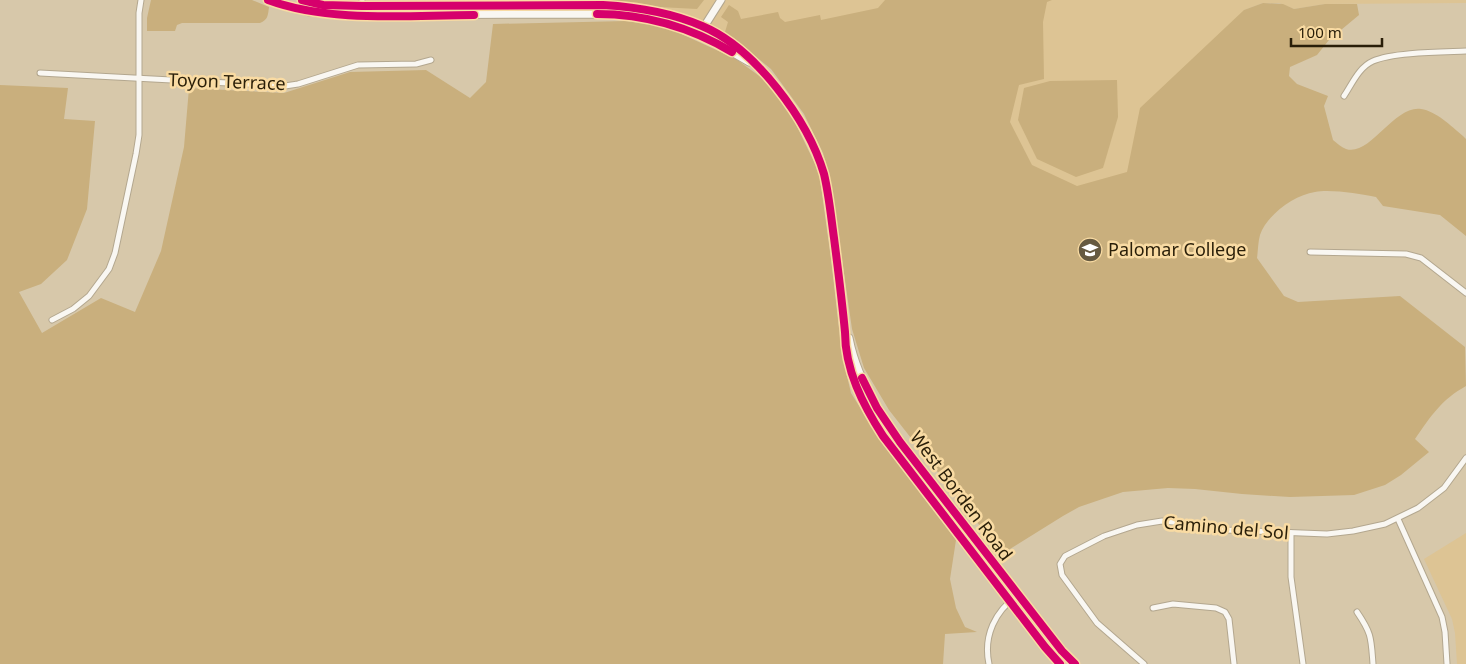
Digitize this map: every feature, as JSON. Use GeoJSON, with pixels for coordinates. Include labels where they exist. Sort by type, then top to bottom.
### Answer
{"type":"FeatureCollection","features":[{"type":"Feature","properties":{"kind":"main road","name":"West Borden Road"},"geometry":{"type":"LineString","coordinates":[[268,0],[310,12],[362,16],[606,14],[657,20],[698,34],[758,68]]}},
{"type":"Feature","properties":{"kind":"main road","name":"West Borden Road"},"geometry":{"type":"LineString","coordinates":[[302,0],[323,5],[362,3],[603,5],[632,7],[653,10],[704,26],[721,36],[752,60],[794,108],[817,153],[829,198],[846,332],[856,368],[876,408],[1018,595],[1062,651],[1075,664]]}},
{"type":"Feature","properties":{"kind":"main road"},"geometry":{"type":"LineString","coordinates":[[698,34],[721,0]]}},
{"type":"Feature","properties":{"kind":"main road","name":"West Borden Road"},"geometry":{"type":"LineString","coordinates":[[846,332],[845,346],[851,372],[870,417],[1045,647],[1060,664]]}},
{"type":"Feature","properties":{"kind":"street"},"geometry":{"type":"LineString","coordinates":[[52,320],[73,309],[89,296],[109,269],[115,253],[139,135],[139,12],[141,0]]}},
{"type":"Feature","properties":{"kind":"street"},"geometry":{"type":"LineString","coordinates":[[362,3],[362,16]]}},
{"type":"Feature","properties":{"kind":"street"},"geometry":{"type":"LineString","coordinates":[[1344,96],[1359,72],[1373,61],[1394,56],[1466,50]]}},
{"type":"Feature","properties":{"kind":"street","name":"Toyon Terrace"},"geometry":{"type":"LineString","coordinates":[[40,73],[285,86],[298,84],[358,65],[416,64],[431,60]]}},
{"type":"Feature","properties":{"kind":"street"},"geometry":{"type":"LineString","coordinates":[[1310,252],[1406,254],[1421,258],[1466,293]]}},
{"type":"Feature","properties":{"kind":"street","name":"Camino del Sol"},"geometry":{"type":"LineString","coordinates":[[1144,664],[1097,623],[1062,575],[1060,564],[1065,556],[1104,536],[1137,525],[1162,521],[1194,524],[1225,530],[1327,534],[1385,524],[1418,508],[1444,488],[1466,458]]}},
{"type":"Feature","properties":{"kind":"street"},"geometry":{"type":"LineString","coordinates":[[1398,519],[1442,617],[1447,664]]}},
{"type":"Feature","properties":{"kind":"street"},"geometry":{"type":"LineString","coordinates":[[1291,533],[1292,577],[1303,664]]}},
{"type":"Feature","properties":{"kind":"street"},"geometry":{"type":"LineString","coordinates":[[989,664],[986,653],[988,636],[999,615],[1010,601],[1018,595]]}},
{"type":"Feature","properties":{"kind":"street"},"geometry":{"type":"LineString","coordinates":[[1153,608],[1172,604],[1216,608],[1225,612],[1229,619],[1234,664]]}},
{"type":"Feature","properties":{"kind":"street"},"geometry":{"type":"LineString","coordinates":[[1357,612],[1369,630],[1373,664]]}},
{"type":"Feature","properties":{"kind":"shaded area"},"geometry":{"type":"Polygon","coordinates":[[[151,0],[252,0],[269,7],[266,19],[260,23],[182,23],[177,25],[175,31],[147,31],[147,18],[151,0]]]}},
{"type":"Feature","properties":{"kind":"shaded area"},"geometry":{"type":"Polygon","coordinates":[[[526,0],[704,0],[697,9],[526,0]]]}},
{"type":"Feature","properties":{"kind":"shaded area","name":"Palomar College"},"geometry":{"type":"Polygon","coordinates":[[[664,0],[1466,0],[1466,3],[1325,4],[1294,9],[1279,3],[1263,3],[1244,10],[1235,377],[987,370],[943,56],[735,50],[695,28],[663,17],[664,0]]]}},
{"type":"Feature","properties":{"kind":"shaded area"},"geometry":{"type":"Polygon","coordinates":[[[885,0],[1052,0],[1047,2],[1043,22],[1044,79],[1019,85],[1010,122],[1032,165],[1077,186],[1127,172],[1140,108],[1244,10],[1263,3],[1283,4],[1294,9],[1325,4],[1357,4],[1359,15],[1329,40],[1317,55],[1290,67],[1289,76],[1297,84],[1328,96],[1324,106],[1333,140],[1346,149],[1364,146],[1401,115],[1411,110],[1427,110],[1463,136],[1466,139],[1466,236],[1440,215],[1383,206],[1376,197],[1346,192],[1322,191],[1299,197],[1275,213],[1260,235],[1257,258],[1284,296],[1298,302],[1400,296],[1465,347],[1466,386],[1443,403],[1415,439],[1429,452],[1401,475],[1385,485],[1354,495],[1290,497],[1168,488],[1123,492],[1079,507],[1002,554],[889,410],[864,368],[852,329],[831,183],[823,153],[804,114],[771,69],[725,32],[728,22],[721,17],[729,5],[738,11],[741,19],[778,12],[780,18],[785,22],[820,15],[821,20],[878,8],[885,0]]]}},
{"type":"Feature","properties":{"kind":"shaded area"},"geometry":{"type":"Polygon","coordinates":[[[626,21],[664,26],[736,59],[762,78],[787,106],[819,172],[842,355],[851,393],[884,446],[956,540],[950,579],[956,608],[965,627],[977,632],[945,634],[943,664],[0,664],[0,85],[68,88],[64,119],[95,121],[87,209],[67,260],[41,284],[19,292],[42,333],[101,298],[135,312],[161,251],[184,147],[189,88],[284,93],[350,72],[426,70],[470,98],[486,82],[493,24],[626,21]]]}},
{"type":"Feature","properties":{"kind":"shaded area"},"geometry":{"type":"Polygon","coordinates":[[[1117,80],[1118,117],[1103,168],[1076,177],[1037,159],[1018,120],[1024,88],[1050,81],[1117,80]]]}},
{"type":"Feature","properties":{"kind":"shaded area"},"geometry":{"type":"Polygon","coordinates":[[[1466,533],[1466,664],[1457,664],[1452,619],[1424,559],[1466,533]]]}},
{"type":"Feature","properties":{"kind":"cycle path"},"geometry":{"type":"LineString","coordinates":[[268,0],[292,7],[343,15],[474,15]]}},
{"type":"Feature","properties":{"kind":"cycle path"},"geometry":{"type":"LineString","coordinates":[[302,0],[323,5],[362,6],[603,5],[628,7],[653,11],[690,21],[722,36],[741,51],[760,68],[792,109],[806,131],[824,174],[829,198],[848,360],[856,387],[862,399],[883,436],[1060,664]]}},
{"type":"Feature","properties":{"kind":"cycle path"},"geometry":{"type":"LineString","coordinates":[[597,14],[650,19],[684,29],[732,52]]}},
{"type":"Feature","properties":{"kind":"cycle path"},"geometry":{"type":"LineString","coordinates":[[862,378],[877,408],[900,442],[1062,651],[1075,664]]}},
{"type":"Feature","properties":{"kind":"place","name":"Palomar College"},"geometry":{"type":"Point","coordinates":[1090,250]}}]}
